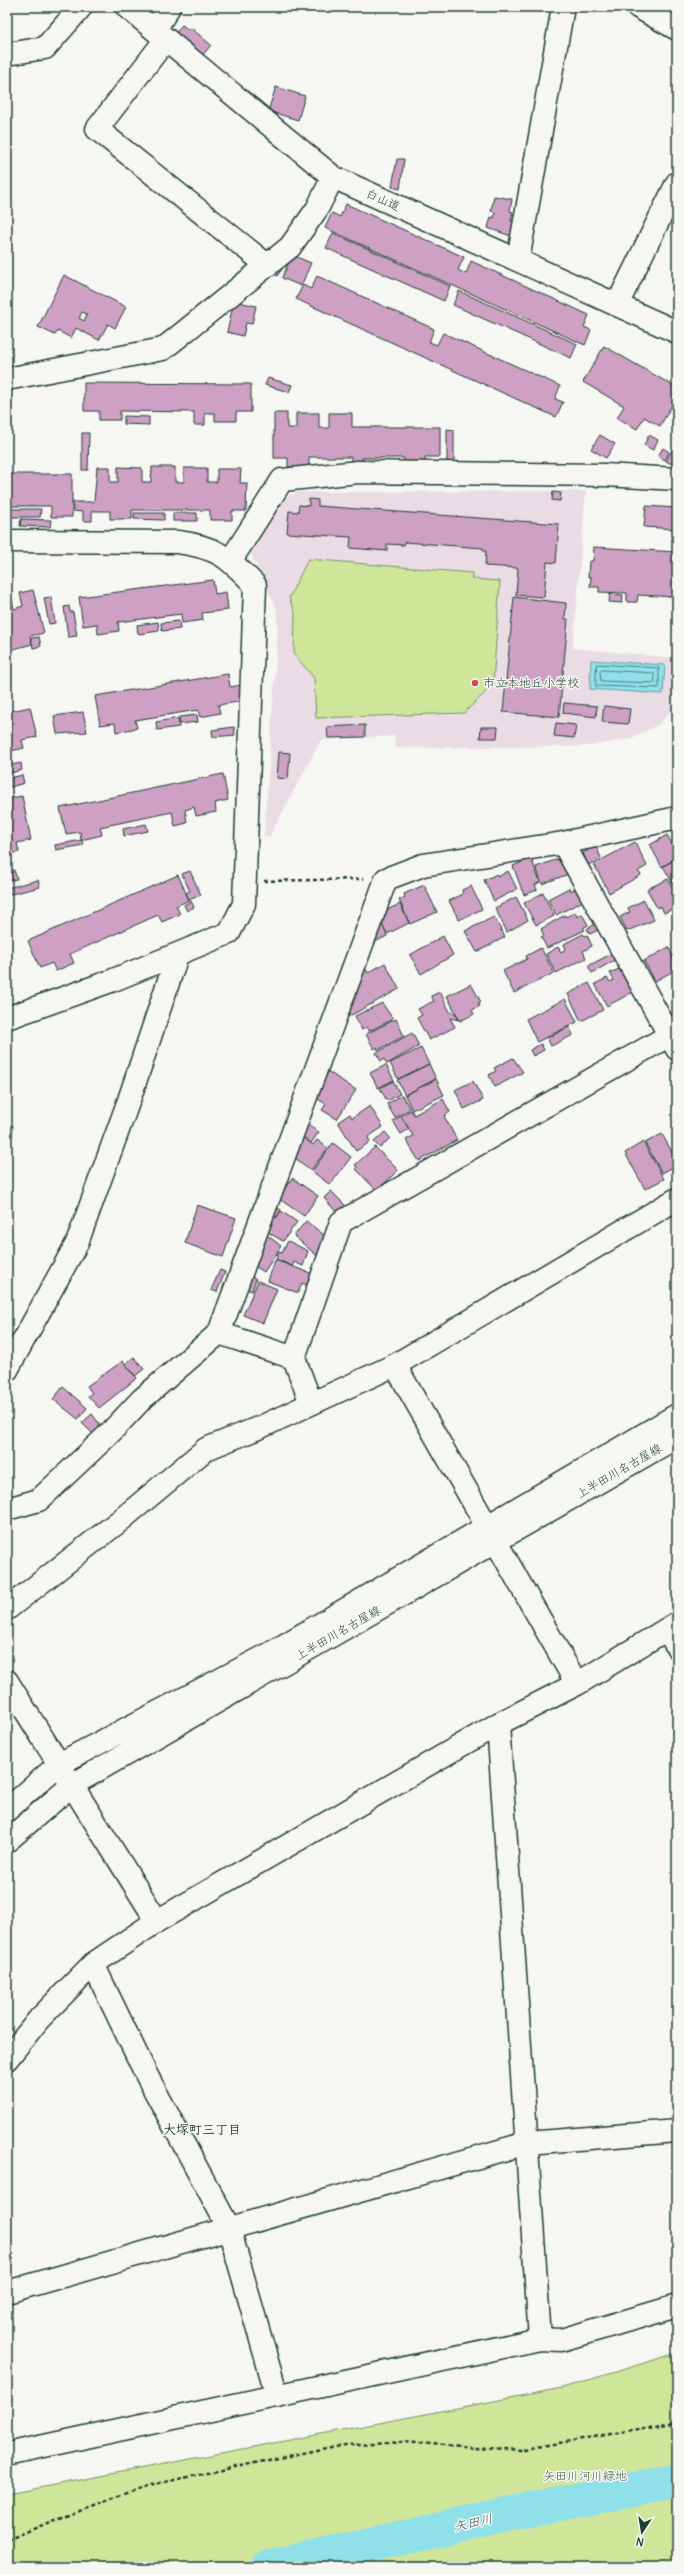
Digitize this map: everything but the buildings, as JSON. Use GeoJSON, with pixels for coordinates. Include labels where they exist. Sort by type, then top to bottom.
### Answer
{"type":"FeatureCollection","features":[{"type":"Feature","properties":{"kind":"street"},"geometry":{"type":"LineString","coordinates":[[7,54],[45,48],[82,7]]}},
{"type":"Feature","properties":{"kind":"street","name":"白山道"},"geometry":{"type":"LineString","coordinates":[[127,7],[333,177],[677,332]]}},
{"type":"Feature","properties":{"kind":"street"},"geometry":{"type":"LineString","coordinates":[[170,7],[160,34],[97,128],[267,265]]}},
{"type":"Feature","properties":{"kind":"street"},"geometry":{"type":"LineString","coordinates":[[518,260],[563,7]]}},
{"type":"Feature","properties":{"kind":"street"},"geometry":{"type":"LineString","coordinates":[[638,7],[677,29]]}},
{"type":"Feature","properties":{"kind":"street"},"geometry":{"type":"LineString","coordinates":[[7,379],[163,349],[290,247],[317,209],[333,177]]}},
{"type":"Feature","properties":{"kind":"street"},"geometry":{"type":"LineString","coordinates":[[617,305],[677,183]]}},
{"type":"Feature","properties":{"kind":"street"},"geometry":{"type":"LineString","coordinates":[[231,560],[282,480],[358,472],[604,475],[677,480]]}},
{"type":"Feature","properties":{"kind":"street"},"geometry":{"type":"LineString","coordinates":[[7,541],[178,542],[204,545],[231,560],[255,585],[244,904],[229,933],[176,956],[7,1018]]}},
{"type":"Feature","properties":{"kind":"street"},"geometry":{"type":"LineString","coordinates":[[7,1508],[39,1500],[109,1434],[142,1399],[219,1333],[386,879],[423,865],[563,843],[677,818]]}},
{"type":"Feature","properties":{"kind":"street"},"geometry":{"type":"LineString","coordinates":[[311,1404],[294,1358],[341,1222],[674,1039],[563,843]]}},
{"type":"Feature","properties":{"kind":"street"},"geometry":{"type":"LineString","coordinates":[[7,1370],[77,1243],[129,1100],[176,956]]}},
{"type":"Feature","properties":{"kind":"street"},"geometry":{"type":"LineString","coordinates":[[7,1609],[122,1519],[206,1449],[263,1426],[395,1365],[677,1199]]}},
{"type":"Feature","properties":{"kind":"street"},"geometry":{"type":"LineString","coordinates":[[219,1333],[294,1358]]}},
{"type":"Feature","properties":{"kind":"street"},"geometry":{"type":"LineString","coordinates":[[395,1365],[577,1684]]}},
{"type":"Feature","properties":{"kind":"street","name":"上半田川名古屋線"},"geometry":{"type":"LineString","coordinates":[[7,1840],[72,1785],[492,1534],[677,1415]]}},
{"type":"Feature","properties":{"kind":"street","name":"上半田川名古屋線"},"geometry":{"type":"LineString","coordinates":[[7,1810],[59,1764],[677,1437]]}},
{"type":"Feature","properties":{"kind":"street"},"geometry":{"type":"LineString","coordinates":[[7,2059],[39,2019],[93,1964],[157,1921],[498,1724],[674,1633]]}},
{"type":"Feature","properties":{"kind":"street"},"geometry":{"type":"LineString","coordinates":[[7,1681],[157,1921]]}},
{"type":"Feature","properties":{"kind":"street"},"geometry":{"type":"LineString","coordinates":[[498,1724],[540,2339]]}},
{"type":"Feature","properties":{"kind":"street"},"geometry":{"type":"LineString","coordinates":[[93,1964],[147,2076],[229,2228],[277,2396]]}},
{"type":"Feature","properties":{"kind":"street"},"geometry":{"type":"LineString","coordinates":[[7,2292],[527,2143],[677,2131]]}},
{"type":"Feature","properties":{"kind":"street"},"geometry":{"type":"LineString","coordinates":[[7,2454],[540,2339],[561,2340],[677,2306]]}},
{"type":"Feature","properties":{"kind":"path"},"geometry":{"type":"LineString","coordinates":[[245,881],[386,879]]}},
{"type":"Feature","properties":{"kind":"path"},"geometry":{"type":"LineString","coordinates":[[7,2540],[71,2513],[150,2484],[331,2447],[401,2442],[520,2450],[677,2422]]}},
{"type":"Feature","properties":{"kind":"shaded area","name":"市立本地丘小学校"},"geometry":{"type":"Polygon","coordinates":[[[586,491],[573,648],[677,658],[673,709],[658,725],[629,739],[589,746],[396,748],[394,736],[321,740],[269,837],[264,836],[278,629],[276,607],[250,552],[286,498],[296,492],[586,491]]]}},
{"type":"Feature","properties":{"kind":"green space"},"geometry":{"type":"Polygon","coordinates":[[[308,559],[472,573],[472,579],[500,581],[493,685],[464,713],[316,718],[314,678],[294,654],[295,612],[289,598],[308,559]]]}},
{"type":"Feature","properties":{"kind":"green space","name":"矢田川河川緑地"},"geometry":{"type":"Polygon","coordinates":[[[677,2353],[677,2567],[7,2567],[7,2494],[562,2388],[677,2353]]]}},
{"type":"Feature","properties":{"kind":"water"},"geometry":{"type":"Polygon","coordinates":[[[591,660],[665,665],[663,694],[590,689],[591,660]]]}},
{"type":"Feature","properties":{"kind":"waterway","name":"矢田川"},"geometry":{"type":"LineString","coordinates":[[269,2567],[541,2507],[677,2481]]}},
{"type":"Feature","properties":{"kind":"place","name":"市立本地丘小学校"},"geometry":{"type":"Point","coordinates":[475,683]}},
{"type":"Feature","properties":{"kind":"district","name":"大塚町三丁目"},"geometry":{"type":"Point","coordinates":[202,2129]}}]}
